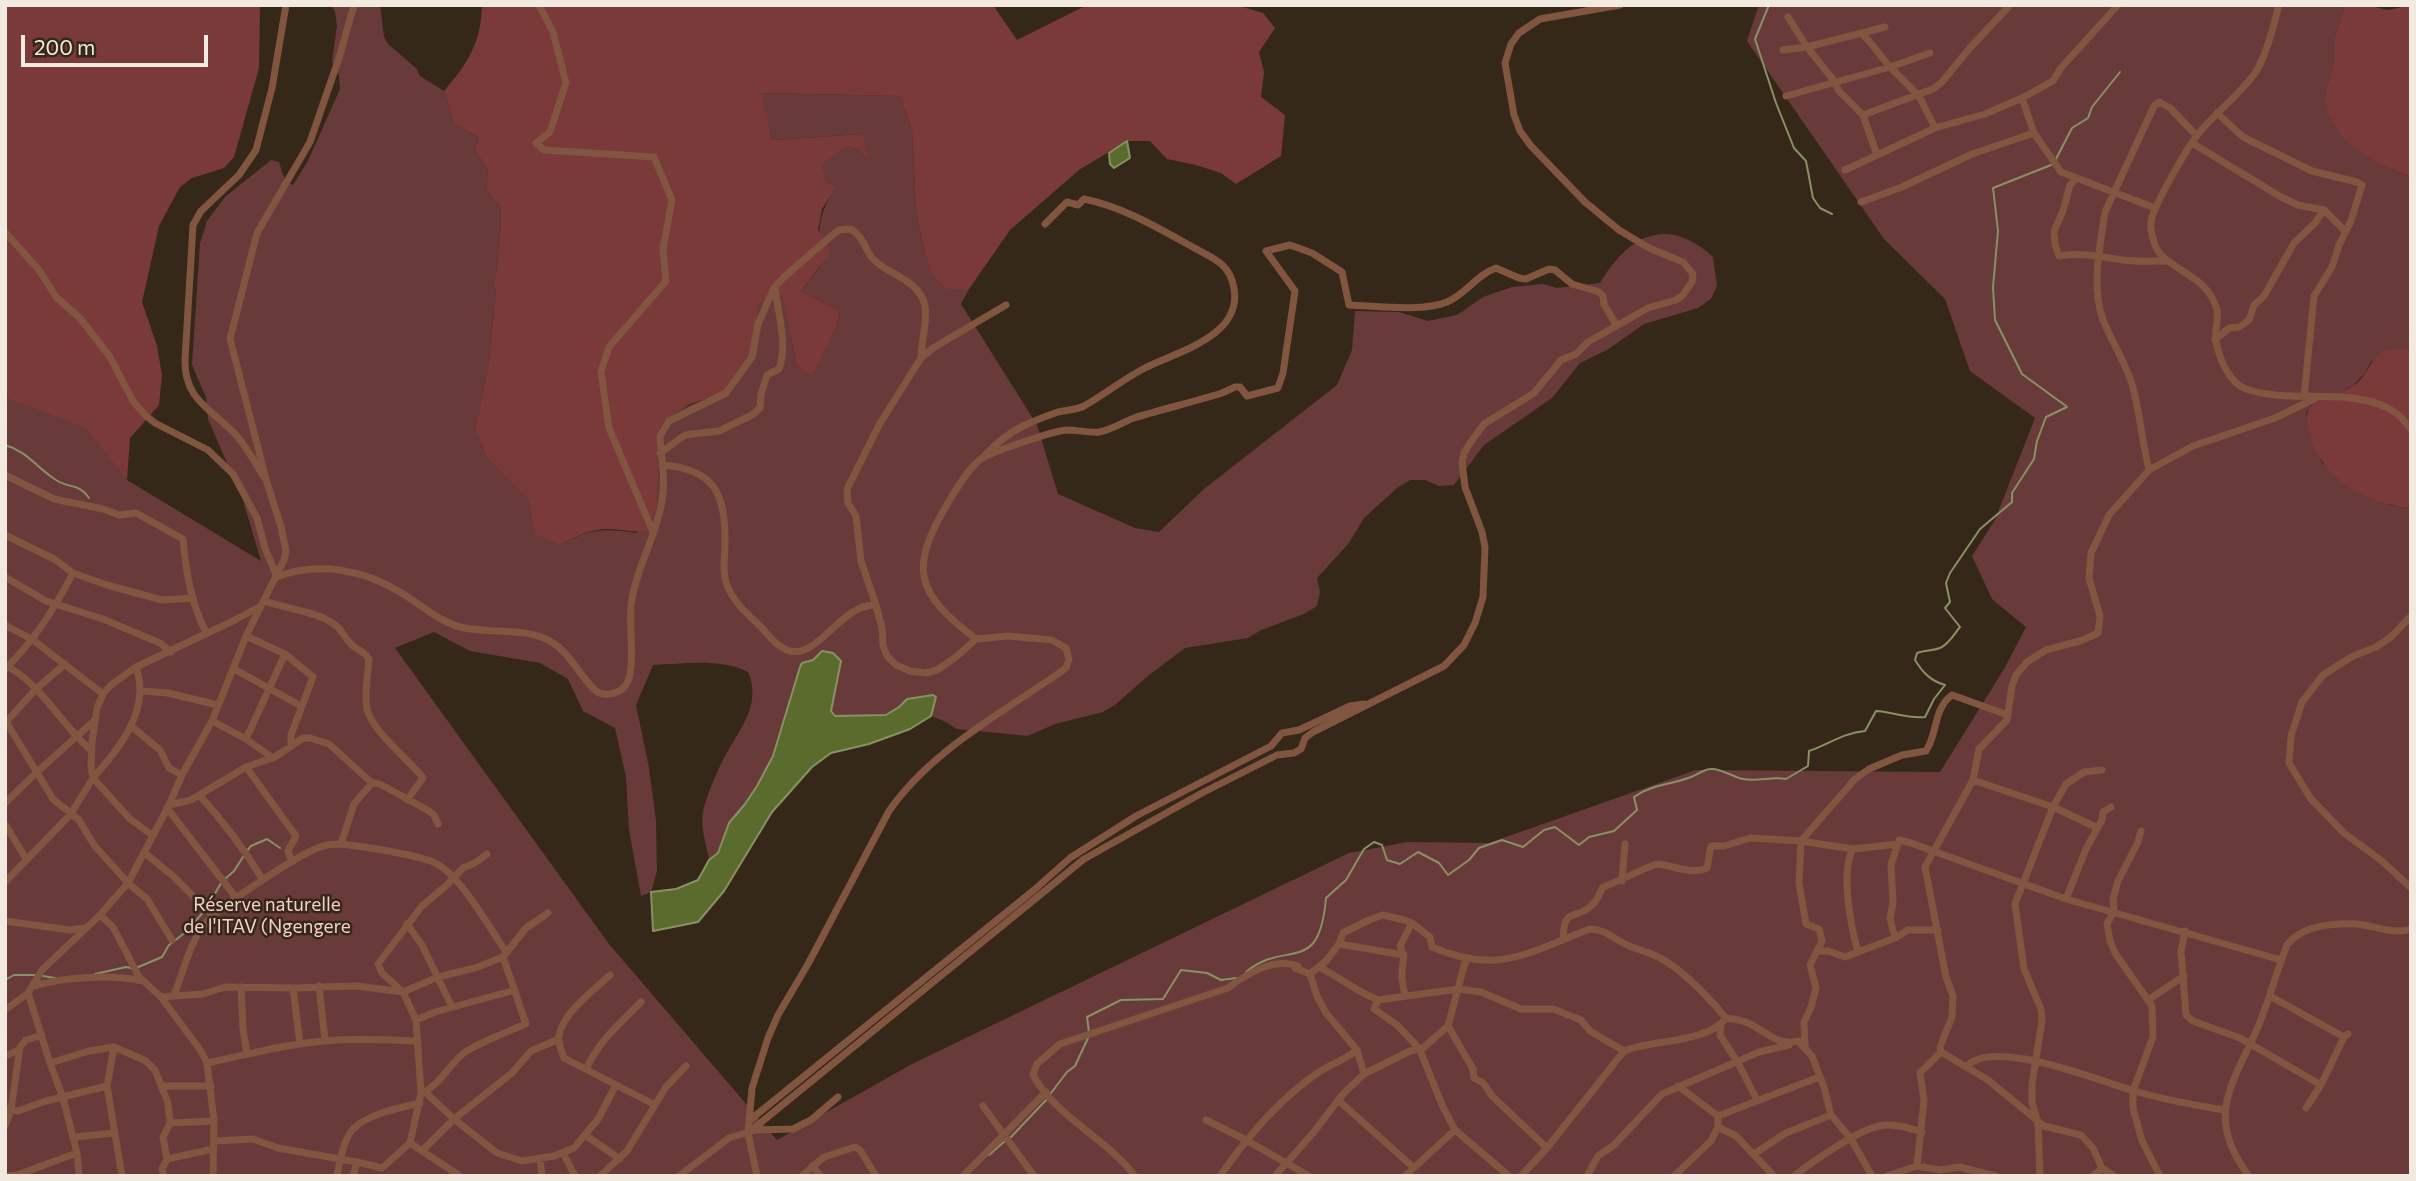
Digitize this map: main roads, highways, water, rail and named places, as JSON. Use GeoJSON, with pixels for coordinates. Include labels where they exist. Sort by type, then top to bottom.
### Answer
{"type":"FeatureCollection","features":[{"type":"Feature","properties":{"kind":"waterway"},"geometry":{"type":"LineString","coordinates":[[1769,5],[1755,39],[1794,148],[1806,161],[1813,198],[1820,208],[1832,214]]}},
{"type":"Feature","properties":{"kind":"waterway"},"geometry":{"type":"LineString","coordinates":[[2056,159],[2072,128],[2088,118],[2092,107],[2120,72]]}},
{"type":"Feature","properties":{"kind":"waterway"},"geometry":{"type":"LineString","coordinates":[[2051,165],[1993,188],[1998,231],[1993,287],[1995,320],[2022,374],[2066,406]]}},
{"type":"Feature","properties":{"kind":"waterway"},"geometry":{"type":"LineString","coordinates":[[1246,972],[1261,962],[1308,948],[1316,939],[1322,923],[1326,898],[1346,880],[1364,849],[1374,842],[1382,845],[1387,860],[1400,864],[1418,852],[1439,863],[1448,875],[1469,860],[1479,848],[1502,840],[1523,847],[1544,830],[1555,827],[1579,845],[1589,837],[1614,831],[1637,810],[1634,797],[1706,770],[1718,770],[1749,780],[1786,779],[1808,766],[1809,751],[1843,736],[1865,731],[1876,711],[1925,717],[1945,685],[1928,676],[1915,660],[1917,653],[1943,646],[1960,627],[1945,608],[1950,602],[1946,583],[1950,573],[1980,529],[2012,502],[2012,493],[2034,459],[2046,417],[2067,407]]}},
{"type":"Feature","properties":{"kind":"waterway"},"geometry":{"type":"LineString","coordinates":[[5,445],[26,456],[61,483],[81,490],[89,498]]}},
{"type":"Feature","properties":{"kind":"waterway"},"geometry":{"type":"LineString","coordinates":[[246,852],[251,846],[267,839],[280,848]]}},
{"type":"Feature","properties":{"kind":"waterway"},"geometry":{"type":"LineString","coordinates":[[225,879],[243,857]]}},
{"type":"Feature","properties":{"kind":"waterway"},"geometry":{"type":"LineString","coordinates":[[208,906],[221,883]]}},
{"type":"Feature","properties":{"kind":"waterway"},"geometry":{"type":"LineString","coordinates":[[136,968],[162,957],[169,945],[187,931],[205,910]]}},
{"type":"Feature","properties":{"kind":"waterway"},"geometry":{"type":"LineString","coordinates":[[95,974],[131,968]]}},
{"type":"Feature","properties":{"kind":"waterway"},"geometry":{"type":"LineString","coordinates":[[1089,1032],[1087,1017],[1121,1000],[1163,999],[1181,970],[1207,973],[1221,980],[1236,978]]}},
{"type":"Feature","properties":{"kind":"waterway"},"geometry":{"type":"LineString","coordinates":[[5,980],[14,975],[35,975]]}},
{"type":"Feature","properties":{"kind":"waterway"},"geometry":{"type":"LineString","coordinates":[[43,976],[55,978]]}},
{"type":"Feature","properties":{"kind":"waterway"},"geometry":{"type":"LineString","coordinates":[[1051,1093],[1075,1066],[1088,1038]]}},
{"type":"Feature","properties":{"kind":"waterway"},"geometry":{"type":"LineString","coordinates":[[1011,1137],[1048,1098]]}},
{"type":"Feature","properties":{"kind":"waterway"},"geometry":{"type":"LineString","coordinates":[[989,1155],[1006,1140]]}},
{"type":"Feature","properties":{"kind":"park label","name":"Réserve naturelle de l'ITAV (Ngengere"},"geometry":{"type":"Point","coordinates":[267,916]}}]}
